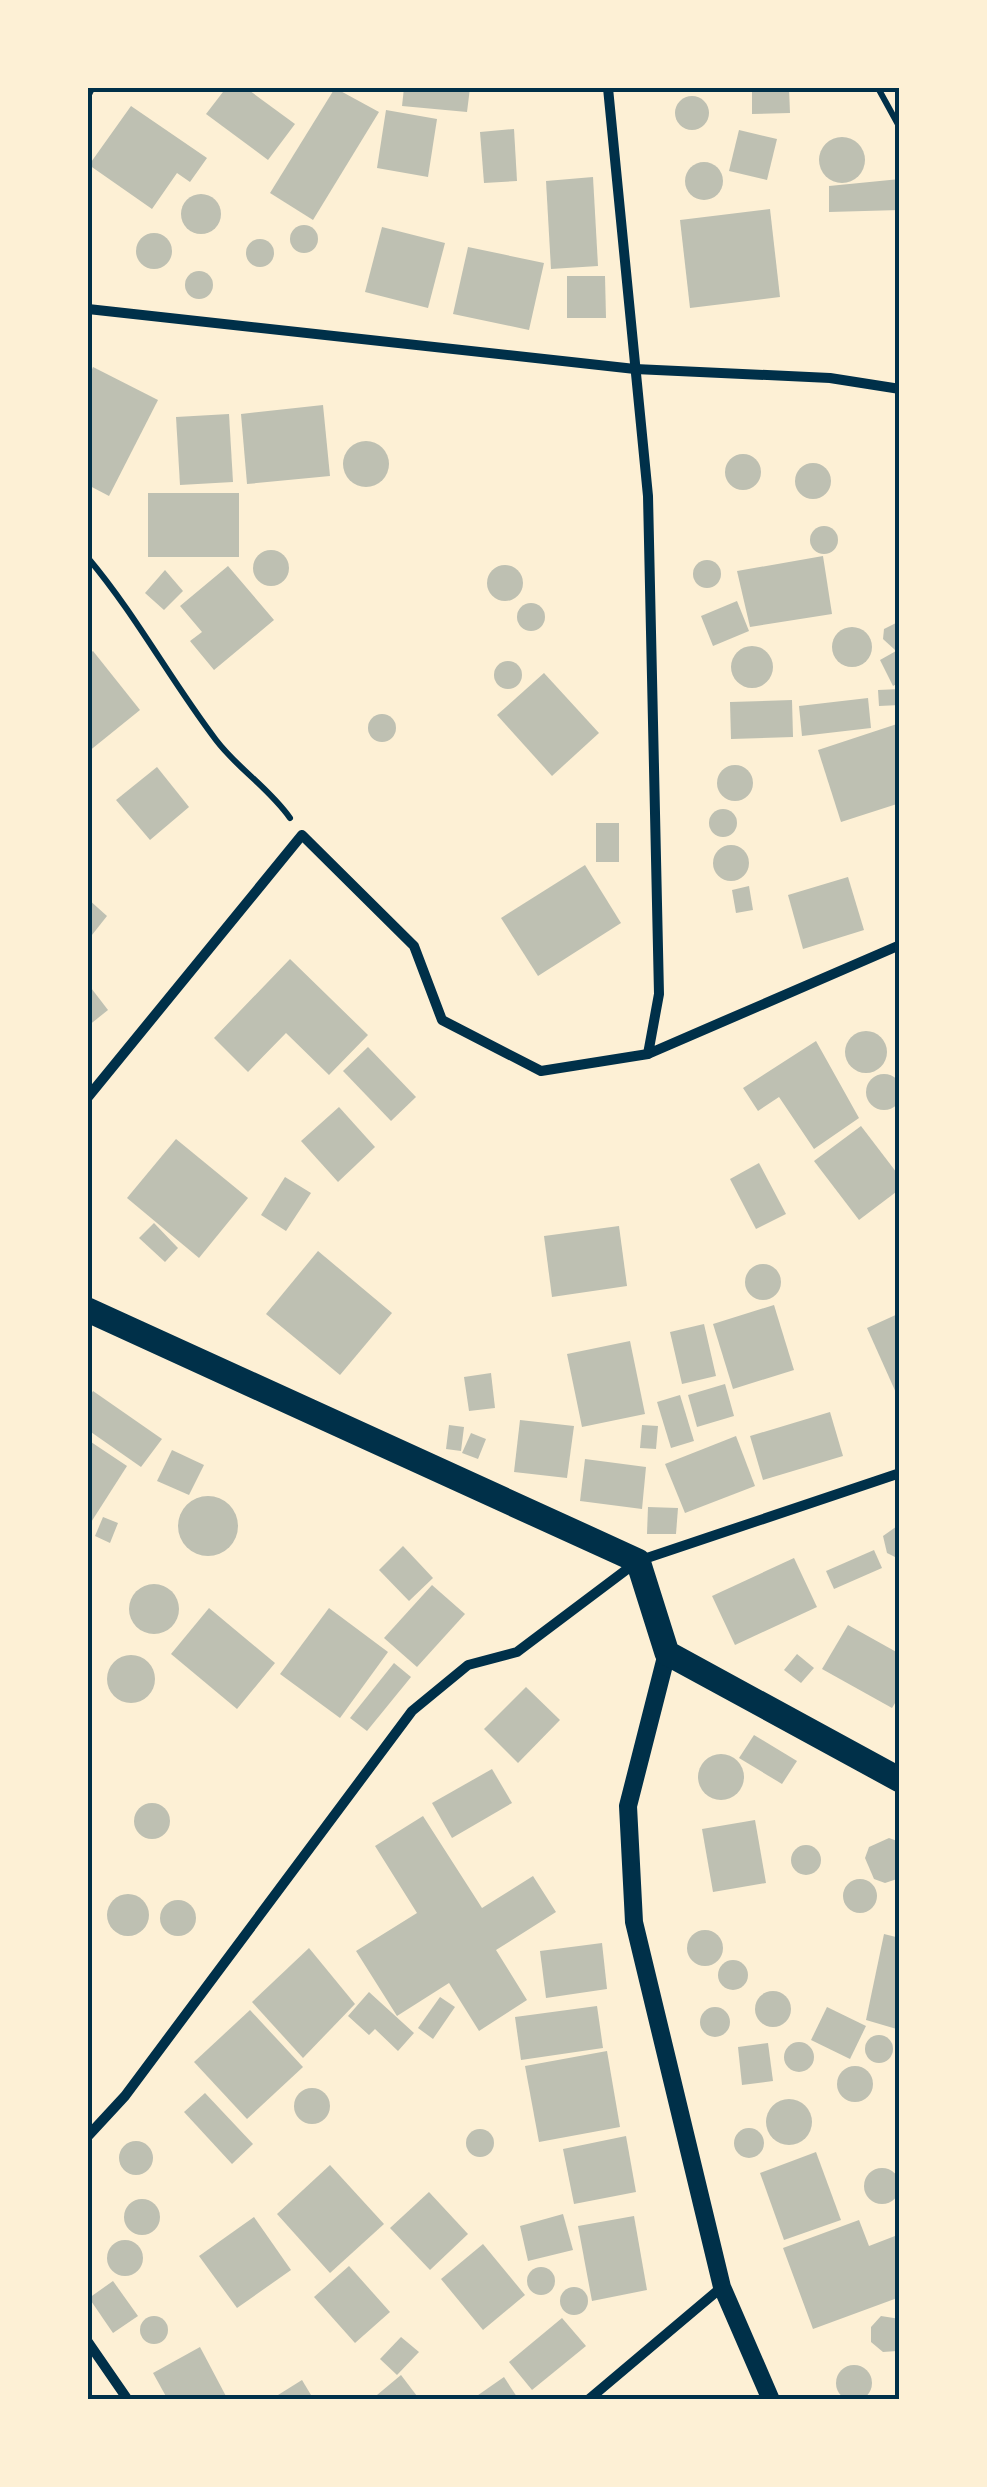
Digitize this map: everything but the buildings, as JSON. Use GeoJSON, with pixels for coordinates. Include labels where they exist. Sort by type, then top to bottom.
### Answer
{"type":"FeatureCollection","features":[{"type":"Feature","properties":{"kind":"main road"},"geometry":{"type":"LineString","coordinates":[[88,1310],[638,1561],[667,1653],[900,1780]]}},
{"type":"Feature","properties":{"kind":"street"},"geometry":{"type":"LineString","coordinates":[[608,88],[648,496],[658,994],[648,1054]]}},
{"type":"Feature","properties":{"kind":"street"},"geometry":{"type":"LineString","coordinates":[[88,309],[634,369],[830,378],[900,389]]}},
{"type":"Feature","properties":{"kind":"street"},"geometry":{"type":"LineString","coordinates":[[88,1097],[302,835],[414,946],[442,1020],[541,1070],[648,1054],[900,945]]}},
{"type":"Feature","properties":{"kind":"street"},"geometry":{"type":"LineString","coordinates":[[88,2136],[125,2096],[412,1711],[468,1665],[517,1652],[638,1561],[900,1473]]}},
{"type":"Feature","properties":{"kind":"street"},"geometry":{"type":"LineString","coordinates":[[667,1653],[628,1806],[634,1922],[722,2287],[770,2400]]}},
{"type":"Feature","properties":{"kind":"street"},"geometry":{"type":"LineString","coordinates":[[588,2400],[722,2287]]}},
{"type":"Feature","properties":{"kind":"street"},"geometry":{"type":"LineString","coordinates":[[88,2342],[128,2400]]}},
{"type":"Feature","properties":{"kind":"path"},"geometry":{"type":"LineString","coordinates":[[878,88],[900,128]]}},
{"type":"Feature","properties":{"kind":"path"},"geometry":{"type":"LineString","coordinates":[[88,558],[122,598],[150,648],[218,742],[269,788],[302,835]]}}]}
